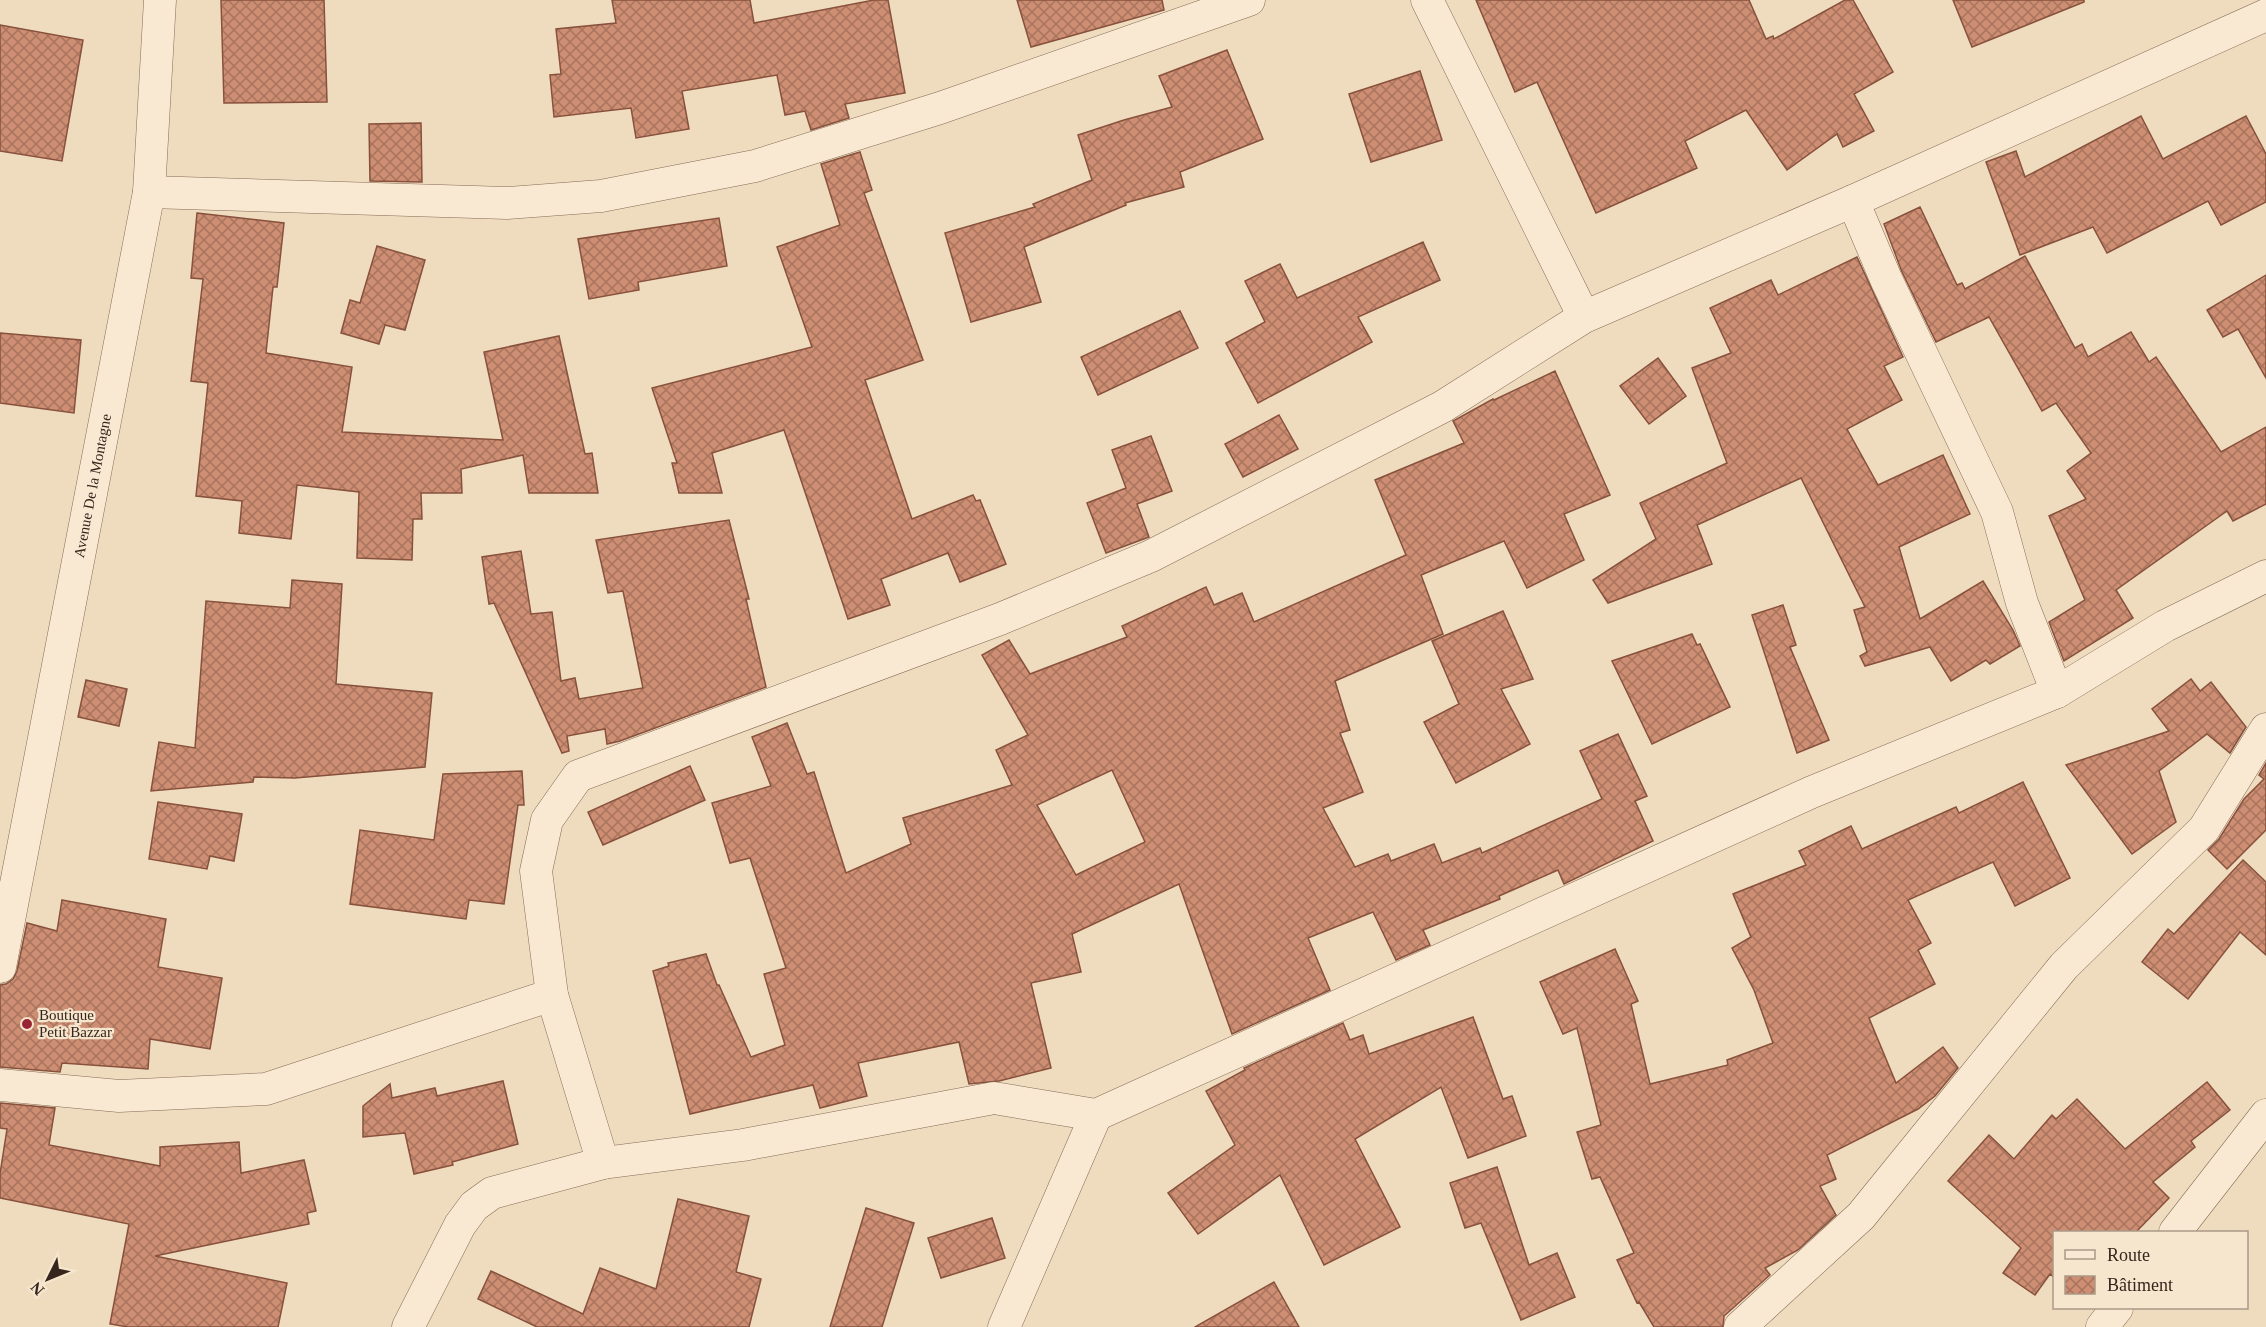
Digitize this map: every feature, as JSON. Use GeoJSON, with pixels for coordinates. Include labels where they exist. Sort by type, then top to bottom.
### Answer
{"type":"FeatureCollection","features":[{"type":"Feature","properties":{"kind":"street","name":"Avenue De la Montagne"},"geometry":{"type":"LineString","coordinates":[[0,968],[149,192],[160,0]]}},
{"type":"Feature","properties":{"kind":"street"},"geometry":{"type":"LineString","coordinates":[[1426,0],[1584,317]]}},
{"type":"Feature","properties":{"kind":"street"},"geometry":{"type":"LineString","coordinates":[[149,192],[507,202],[601,196],[755,166],[940,108],[1240,2]]}},
{"type":"Feature","properties":{"kind":"street"},"geometry":{"type":"LineString","coordinates":[[603,1163],[552,995],[536,871],[547,820],[578,776],[1000,619],[1151,556],[1443,406],[1584,317],[1853,201],[2266,15]]}},
{"type":"Feature","properties":{"kind":"street"},"geometry":{"type":"LineString","coordinates":[[1853,201],[1886,279],[1997,512],[2022,603],[2057,692]]}},
{"type":"Feature","properties":{"kind":"street"},"geometry":{"type":"LineString","coordinates":[[408,1327],[460,1225],[474,1206],[492,1193],[603,1163],[743,1145],[994,1098],[1096,1115],[1812,792],[2057,692],[2165,626],[2266,576]]}},
{"type":"Feature","properties":{"kind":"street"},"geometry":{"type":"LineString","coordinates":[[1740,1327],[1861,1216],[2064,966],[2204,829],[2266,729]]}},
{"type":"Feature","properties":{"kind":"street"},"geometry":{"type":"LineString","coordinates":[[0,1085],[119,1096],[266,1089],[552,995]]}},
{"type":"Feature","properties":{"kind":"street"},"geometry":{"type":"LineString","coordinates":[[1004,1327],[1096,1115]]}},
{"type":"Feature","properties":{"kind":"street"},"geometry":{"type":"LineString","coordinates":[[2177,1231],[2266,1115]]}},
{"type":"Feature","properties":{"kind":"street"},"geometry":{"type":"LineString","coordinates":[[2102,1327],[2116,1309]]}},
{"type":"Feature","properties":{"kind":"building"},"geometry":{"type":"Polygon","coordinates":[[[221,0],[324,0],[327,102],[224,103],[221,0]]]}},
{"type":"Feature","properties":{"kind":"building"},"geometry":{"type":"Polygon","coordinates":[[[612,0],[750,0],[754,23],[874,0],[888,0],[905,93],[845,104],[849,118],[811,130],[805,111],[785,115],[777,75],[682,91],[689,129],[636,138],[631,108],[554,117],[550,75],[561,74],[556,29],[616,23],[612,0]]]}},
{"type":"Feature","properties":{"kind":"building"},"geometry":{"type":"Polygon","coordinates":[[[1017,0],[1162,0],[1164,10],[1031,47],[1017,0]]]}},
{"type":"Feature","properties":{"kind":"building"},"geometry":{"type":"Polygon","coordinates":[[[1476,0],[1749,0],[1766,39],[1773,36],[1774,39],[1845,0],[1853,0],[1893,72],[1854,94],[1874,131],[1843,147],[1837,134],[1787,170],[1746,110],[1685,141],[1697,168],[1596,213],[1537,82],[1515,92],[1476,0]]]}},
{"type":"Feature","properties":{"kind":"building"},"geometry":{"type":"Polygon","coordinates":[[[1953,0],[2084,0],[2084,2],[1972,47],[1953,0]]]}},
{"type":"Feature","properties":{"kind":"building"},"geometry":{"type":"Polygon","coordinates":[[[0,25],[83,40],[62,161],[0,151],[0,25]]]}},
{"type":"Feature","properties":{"kind":"building"},"geometry":{"type":"Polygon","coordinates":[[[1227,50],[1263,139],[1180,172],[1184,187],[1125,203],[1126,205],[1024,247],[1041,302],[971,322],[945,233],[1035,207],[1033,204],[1092,180],[1078,135],[1172,107],[1159,76],[1227,50]]]}},
{"type":"Feature","properties":{"kind":"building"},"geometry":{"type":"Polygon","coordinates":[[[1420,71],[1442,140],[1371,162],[1349,94],[1420,71]]]}},
{"type":"Feature","properties":{"kind":"building"},"geometry":{"type":"Polygon","coordinates":[[[2141,116],[2163,159],[2246,116],[2266,154],[2266,202],[2221,225],[2208,201],[2107,253],[2093,227],[2020,255],[1986,162],[2016,151],[2025,177],[2141,116]]]}},
{"type":"Feature","properties":{"kind":"building"},"geometry":{"type":"Polygon","coordinates":[[[421,123],[422,182],[370,181],[369,124],[421,123]]]}},
{"type":"Feature","properties":{"kind":"building"},"geometry":{"type":"Polygon","coordinates":[[[860,152],[872,190],[864,193],[923,360],[865,380],[912,519],[973,495],[976,501],[980,500],[1006,564],[960,582],[948,553],[881,579],[890,605],[848,619],[784,430],[712,453],[722,493],[679,493],[672,463],[677,463],[652,388],[812,347],[777,247],[840,225],[821,164],[860,152]]]}},
{"type":"Feature","properties":{"kind":"building"},"geometry":{"type":"Polygon","coordinates":[[[1920,207],[1957,285],[1962,283],[1965,289],[2025,256],[2075,348],[2082,344],[2088,357],[2131,332],[2149,362],[2156,357],[2221,452],[2266,427],[2266,504],[2233,521],[2227,511],[2116,590],[2133,618],[2064,661],[2049,622],[2085,600],[2049,516],[2086,499],[2067,471],[2091,453],[2056,403],[2042,411],[1989,317],[1936,342],[1902,272],[1884,224],[1920,207]]]}},
{"type":"Feature","properties":{"kind":"building"},"geometry":{"type":"Polygon","coordinates":[[[197,213],[284,223],[277,287],[273,287],[266,353],[352,367],[342,432],[503,440],[484,352],[559,336],[585,454],[592,453],[598,493],[529,493],[523,455],[461,469],[462,493],[421,493],[422,519],[413,519],[412,560],[357,558],[359,492],[297,485],[291,539],[239,533],[242,501],[196,496],[208,383],[191,381],[203,279],[191,278],[197,213]]]}},
{"type":"Feature","properties":{"kind":"building"},"geometry":{"type":"Polygon","coordinates":[[[719,218],[727,266],[638,282],[639,290],[589,299],[578,239],[719,218]]]}},
{"type":"Feature","properties":{"kind":"building"},"geometry":{"type":"Polygon","coordinates":[[[1423,242],[1440,280],[1358,317],[1372,342],[1258,403],[1226,343],[1265,322],[1245,281],[1280,264],[1297,298],[1423,242]]]}},
{"type":"Feature","properties":{"kind":"building"},"geometry":{"type":"Polygon","coordinates":[[[377,246],[425,260],[405,330],[385,325],[379,344],[341,333],[350,300],[360,303],[377,246]]]}},
{"type":"Feature","properties":{"kind":"building"},"geometry":{"type":"Polygon","coordinates":[[[1857,257],[1903,357],[1884,366],[1902,400],[1847,429],[1878,485],[1943,455],[1970,514],[1899,547],[1920,619],[1983,581],[2013,630],[2020,646],[1990,664],[1986,660],[1951,681],[1930,647],[1865,666],[1860,656],[1867,652],[1854,610],[1865,607],[1801,478],[1697,525],[1712,564],[1608,603],[1593,580],[1656,539],[1640,503],[1727,463],[1692,368],[1731,353],[1710,308],[1771,280],[1778,295],[1857,257]]]}},
{"type":"Feature","properties":{"kind":"building"},"geometry":{"type":"Polygon","coordinates":[[[2266,275],[2266,378],[2238,329],[2223,337],[2207,310],[2266,275]]]}},
{"type":"Feature","properties":{"kind":"building"},"geometry":{"type":"Polygon","coordinates":[[[1180,311],[1198,348],[1098,395],[1081,357],[1180,311]]]}},
{"type":"Feature","properties":{"kind":"building"},"geometry":{"type":"Polygon","coordinates":[[[0,333],[81,340],[74,413],[0,403],[0,333]]]}},
{"type":"Feature","properties":{"kind":"building"},"geometry":{"type":"Polygon","coordinates":[[[1658,358],[1686,396],[1649,424],[1620,386],[1658,358]]]}},
{"type":"Feature","properties":{"kind":"building"},"geometry":{"type":"Polygon","coordinates":[[[1555,371],[1610,495],[1564,514],[1584,560],[1527,588],[1504,541],[1421,575],[1443,634],[1335,681],[1350,730],[1340,733],[1363,792],[1323,808],[1355,867],[1388,854],[1391,861],[1434,844],[1442,863],[1480,848],[1482,853],[1602,799],[1580,751],[1618,734],[1647,796],[1635,801],[1653,841],[1564,884],[1558,870],[1499,896],[1500,899],[1423,930],[1430,945],[1396,960],[1373,912],[1308,938],[1330,990],[1232,1034],[1179,884],[1072,934],[1081,972],[1031,983],[1051,1068],[999,1081],[969,1084],[959,1042],[858,1063],[867,1096],[820,1108],[813,1085],[690,1114],[653,971],[669,966],[668,963],[706,954],[717,985],[719,985],[751,1057],[785,1045],[764,974],[786,968],[750,858],[730,863],[712,803],[771,786],[752,737],[787,723],[807,774],[814,772],[846,873],[911,844],[903,818],[1012,785],[996,750],[1028,735],[982,655],[1009,640],[1030,674],[1127,637],[1122,626],[1206,587],[1214,605],[1242,593],[1254,622],[1406,555],[1375,480],[1464,443],[1453,421],[1555,371]],[[1112,770],[1037,805],[1076,875],[1145,842],[1112,770]]]}},
{"type":"Feature","properties":{"kind":"building"},"geometry":{"type":"Polygon","coordinates":[[[1279,415],[1298,449],[1243,477],[1225,444],[1279,415]]]}},
{"type":"Feature","properties":{"kind":"building"},"geometry":{"type":"Polygon","coordinates":[[[1151,436],[1172,491],[1137,504],[1149,537],[1106,553],[1087,503],[1126,488],[1112,450],[1151,436]]]}},
{"type":"Feature","properties":{"kind":"building"},"geometry":{"type":"Polygon","coordinates":[[[729,520],[749,599],[746,599],[766,687],[620,741],[607,744],[605,729],[567,736],[569,751],[562,753],[494,603],[489,604],[482,557],[521,551],[531,614],[552,612],[561,681],[575,678],[579,699],[643,688],[623,591],[608,593],[596,540],[729,520]]]}},
{"type":"Feature","properties":{"kind":"building"},"geometry":{"type":"Polygon","coordinates":[[[292,580],[342,584],[336,684],[432,693],[425,767],[295,778],[254,777],[253,782],[151,791],[159,742],[195,748],[206,601],[290,608],[292,580]]]}},
{"type":"Feature","properties":{"kind":"building"},"geometry":{"type":"Polygon","coordinates":[[[1783,605],[1796,645],[1790,647],[1829,740],[1797,753],[1752,615],[1783,605]]]}},
{"type":"Feature","properties":{"kind":"building"},"geometry":{"type":"Polygon","coordinates":[[[1503,611],[1533,679],[1501,689],[1530,744],[1456,783],[1424,722],[1459,704],[1432,641],[1503,611]]]}},
{"type":"Feature","properties":{"kind":"building"},"geometry":{"type":"Polygon","coordinates":[[[1692,634],[1697,645],[1700,644],[1730,707],[1652,744],[1612,661],[1692,634]]]}},
{"type":"Feature","properties":{"kind":"building"},"geometry":{"type":"Polygon","coordinates":[[[2191,679],[2200,691],[2211,682],[2246,727],[2230,753],[2207,734],[2159,771],[2176,822],[2132,854],[2066,765],[2169,731],[2152,709],[2191,679]]]}},
{"type":"Feature","properties":{"kind":"building"},"geometry":{"type":"Polygon","coordinates":[[[86,680],[127,689],[119,726],[78,717],[86,680]]]}},
{"type":"Feature","properties":{"kind":"building"},"geometry":{"type":"Polygon","coordinates":[[[2266,763],[2266,830],[2227,869],[2208,850],[2219,839],[2244,799],[2264,779],[2259,775],[2266,763]]]}},
{"type":"Feature","properties":{"kind":"building"},"geometry":{"type":"Polygon","coordinates":[[[690,766],[705,800],[603,845],[588,812],[690,766]]]}},
{"type":"Feature","properties":{"kind":"building"},"geometry":{"type":"Polygon","coordinates":[[[522,771],[524,805],[518,805],[504,904],[469,900],[466,919],[350,904],[360,830],[434,840],[443,774],[522,771]]]}},
{"type":"Feature","properties":{"kind":"building"},"geometry":{"type":"Polygon","coordinates":[[[2023,782],[2070,878],[2015,906],[1993,862],[1908,900],[1931,943],[1918,950],[1935,984],[1869,1018],[1896,1083],[1943,1047],[1958,1068],[1935,1096],[1918,1109],[1827,1155],[1836,1179],[1820,1186],[1836,1215],[1798,1250],[1765,1268],[1770,1275],[1724,1316],[1723,1327],[1654,1327],[1639,1302],[1637,1303],[1617,1260],[1634,1253],[1600,1177],[1592,1179],[1577,1132],[1601,1125],[1577,1028],[1563,1034],[1540,982],[1615,949],[1638,1001],[1631,1004],[1650,1084],[1728,1065],[1727,1060],[1773,1043],[1754,990],[1732,948],[1751,937],[1733,894],[1806,865],[1799,851],[1851,826],[1862,849],[1956,807],[1959,813],[2023,782]]]}},
{"type":"Feature","properties":{"kind":"building"},"geometry":{"type":"Polygon","coordinates":[[[158,802],[242,814],[234,861],[210,856],[207,869],[149,859],[158,802]]]}},
{"type":"Feature","properties":{"kind":"building"},"geometry":{"type":"Polygon","coordinates":[[[2243,860],[2266,882],[2266,955],[2240,932],[2188,999],[2142,962],[2168,929],[2174,934],[2243,860]]]}},
{"type":"Feature","properties":{"kind":"building"},"geometry":{"type":"Polygon","coordinates":[[[62,900],[166,919],[158,967],[222,978],[210,1049],[150,1039],[148,1069],[62,1063],[60,1072],[0,1067],[0,985],[13,979],[17,971],[27,923],[57,931],[62,900]]]}},
{"type":"Feature","properties":{"kind":"building"},"geometry":{"type":"Polygon","coordinates":[[[1473,1017],[1503,1099],[1512,1096],[1526,1136],[1468,1158],[1441,1087],[1355,1139],[1400,1227],[1324,1265],[1280,1175],[1198,1234],[1168,1193],[1235,1145],[1206,1091],[1245,1070],[1244,1068],[1343,1023],[1350,1040],[1363,1035],[1369,1054],[1473,1017]]]}},
{"type":"Feature","properties":{"kind":"building"},"geometry":{"type":"Polygon","coordinates":[[[503,1081],[518,1144],[452,1162],[453,1165],[414,1174],[405,1133],[363,1137],[363,1106],[390,1084],[392,1098],[435,1088],[437,1096],[503,1081]]]}},
{"type":"Feature","properties":{"kind":"building"},"geometry":{"type":"Polygon","coordinates":[[[2207,1082],[2230,1110],[2191,1141],[2195,1147],[2153,1182],[2169,1198],[2137,1231],[2053,1231],[2053,1276],[2050,1274],[2035,1295],[2003,1273],[2021,1248],[1948,1181],[1989,1135],[2014,1159],[2052,1115],[2056,1119],[2077,1099],[2125,1149],[2207,1082]]]}},
{"type":"Feature","properties":{"kind":"building"},"geometry":{"type":"Polygon","coordinates":[[[0,1103],[55,1108],[49,1145],[160,1166],[160,1147],[239,1142],[241,1173],[304,1160],[316,1211],[307,1213],[309,1224],[155,1256],[287,1283],[278,1327],[128,1327],[110,1324],[129,1224],[0,1198],[0,1174],[7,1129],[0,1128],[0,1103]]]}},
{"type":"Feature","properties":{"kind":"building"},"geometry":{"type":"Polygon","coordinates":[[[1497,1167],[1529,1265],[1557,1253],[1575,1297],[1521,1320],[1481,1223],[1465,1228],[1450,1183],[1497,1167]]]}},
{"type":"Feature","properties":{"kind":"building"},"geometry":{"type":"Polygon","coordinates":[[[678,1199],[749,1216],[736,1272],[761,1279],[749,1327],[537,1327],[478,1299],[491,1271],[583,1314],[600,1268],[656,1289],[678,1199]]]}},
{"type":"Feature","properties":{"kind":"building"},"geometry":{"type":"Polygon","coordinates":[[[866,1208],[914,1223],[882,1327],[830,1327],[866,1208]]]}},
{"type":"Feature","properties":{"kind":"building"},"geometry":{"type":"Polygon","coordinates":[[[992,1218],[1005,1258],[941,1278],[928,1238],[992,1218]]]}},
{"type":"Feature","properties":{"kind":"building"},"geometry":{"type":"Polygon","coordinates":[[[1274,1282],[1299,1327],[1195,1327],[1274,1282]]]}},
{"type":"Feature","properties":{"kind":"place","name":"Boutique Petit Bazzar"},"geometry":{"type":"Point","coordinates":[27,1024]}}]}
